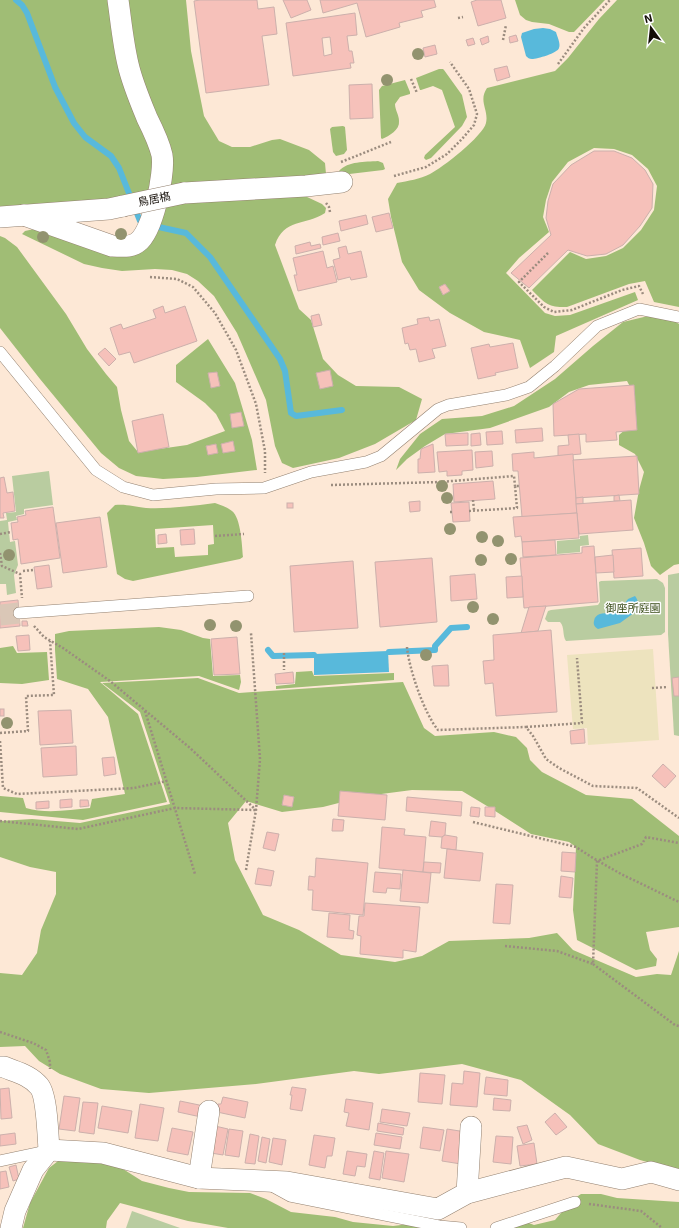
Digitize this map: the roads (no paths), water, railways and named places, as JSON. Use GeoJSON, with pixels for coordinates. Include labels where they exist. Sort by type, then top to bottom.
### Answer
{"type":"FeatureCollection","features":[{"type":"Feature","properties":{"kind":"street"},"geometry":{"type":"LineString","coordinates":[[24,215],[112,246],[127,247],[138,243],[144,235],[153,215],[160,186],[162,157],[157,139],[139,99],[128,64],[118,0]]}},
{"type":"Feature","properties":{"kind":"street","name":"鳥居𣘺"},"geometry":{"type":"LineString","coordinates":[[0,217],[108,209],[184,193],[306,186],[342,182]]}},
{"type":"Feature","properties":{"kind":"street"},"geometry":{"type":"LineString","coordinates":[[0,1067],[4,1067],[27,1076],[40,1087],[48,1126],[49,1150],[33,1170],[15,1211],[11,1228]]}},
{"type":"Feature","properties":{"kind":"street"},"geometry":{"type":"LineString","coordinates":[[199,1178],[209,1111]]}},
{"type":"Feature","properties":{"kind":"street"},"geometry":{"type":"LineString","coordinates":[[467,1193],[471,1127]]}},
{"type":"Feature","properties":{"kind":"street"},"geometry":{"type":"LineString","coordinates":[[49,1150],[103,1153],[199,1178],[287,1182],[438,1209],[467,1193],[566,1167],[622,1179],[651,1172],[679,1180]]}},
{"type":"Feature","properties":{"kind":"lane"},"geometry":{"type":"LineString","coordinates":[[0,352],[96,470],[122,487],[153,495],[216,489],[264,488],[311,472],[366,462],[381,456],[438,410],[448,405],[506,395],[529,387],[555,366],[597,326],[639,309],[679,317]]}},
{"type":"Feature","properties":{"kind":"lane"},"geometry":{"type":"LineString","coordinates":[[22,613],[248,596]]}},
{"type":"Feature","properties":{"kind":"lane"},"geometry":{"type":"LineString","coordinates":[[0,1161],[49,1150]]}},
{"type":"Feature","properties":{"kind":"lane"},"geometry":{"type":"LineString","coordinates":[[263,1182],[290,1196],[439,1226],[461,1228]]}},
{"type":"Feature","properties":{"kind":"lane"},"geometry":{"type":"LineString","coordinates":[[496,1228],[575,1202]]}},
{"type":"Feature","properties":{"kind":"water"},"geometry":{"type":"Polygon","coordinates":[[[543,28],[556,32],[559,48],[555,52],[547,55],[535,59],[529,59],[526,56],[521,37],[522,33],[543,28]]]}},
{"type":"Feature","properties":{"kind":"water"},"geometry":{"type":"Polygon","coordinates":[[[635,596],[639,607],[638,610],[620,623],[598,629],[595,627],[595,617],[605,613],[619,612],[628,599],[635,596]]]}},
{"type":"Feature","properties":{"kind":"water"},"geometry":{"type":"Polygon","coordinates":[[[388,651],[389,672],[314,675],[314,654],[388,651]]]}},
{"type":"Feature","properties":{"kind":"waterway"},"geometry":{"type":"LineString","coordinates":[[16,0],[22,5],[27,13],[55,87],[74,123],[85,137],[111,156],[119,168],[140,221],[145,224],[186,233],[210,257],[280,359],[285,371],[291,413],[296,416],[342,410]]}},
{"type":"Feature","properties":{"kind":"waterway"},"geometry":{"type":"LineString","coordinates":[[389,652],[435,650],[435,646],[451,628],[467,627]]}},
{"type":"Feature","properties":{"kind":"waterway"},"geometry":{"type":"LineString","coordinates":[[268,650],[273,656],[314,655]]}},
{"type":"Feature","properties":{"kind":"tunnel"},"geometry":{"type":"LineString","coordinates":[[0,615],[19,613]]}},
{"type":"Feature","properties":{"kind":"park label","name":"御座所庭園"},"geometry":{"type":"Point","coordinates":[633,608]}}]}
